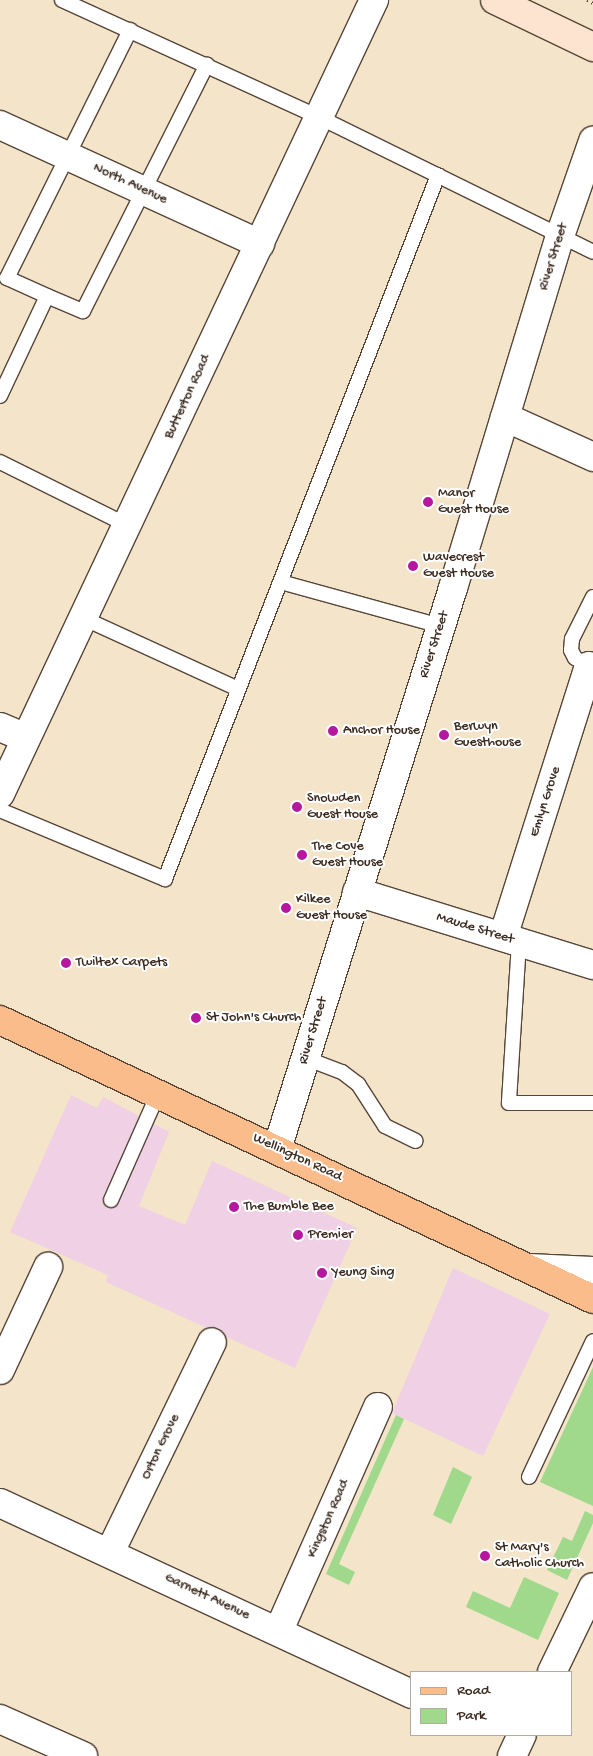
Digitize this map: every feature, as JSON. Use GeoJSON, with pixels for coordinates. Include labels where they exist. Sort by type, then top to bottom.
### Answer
{"type":"FeatureCollection","features":[{"type":"Feature","properties":{"kind":"main road"},"geometry":{"type":"LineString","coordinates":[[495,0],[593,47]]}},
{"type":"Feature","properties":{"kind":"main road","name":"Wellington Road"},"geometry":{"type":"LineString","coordinates":[[0,1020],[593,1299]]}},
{"type":"Feature","properties":{"kind":"street","name":"Butterton Road"},"geometry":{"type":"LineString","coordinates":[[0,794],[374,0]]}},
{"type":"Feature","properties":{"kind":"street","name":"North Avenue"},"geometry":{"type":"LineString","coordinates":[[0,125],[67,154],[260,244]]}},
{"type":"Feature","properties":{"kind":"street","name":"River Street"},"geometry":{"type":"LineString","coordinates":[[277,1149],[441,626],[560,236],[593,141]]}},
{"type":"Feature","properties":{"kind":"street"},"geometry":{"type":"LineString","coordinates":[[506,416],[593,456]]}},
{"type":"Feature","properties":{"kind":"street","name":"Emlyn Grove"},"geometry":{"type":"LineString","coordinates":[[511,940],[591,666]]}},
{"type":"Feature","properties":{"kind":"street"},"geometry":{"type":"LineString","coordinates":[[0,727],[26,738]]}},
{"type":"Feature","properties":{"kind":"street","name":"Maude Street"},"geometry":{"type":"LineString","coordinates":[[357,892],[593,965]]}},
{"type":"Feature","properties":{"kind":"street"},"geometry":{"type":"LineString","coordinates":[[0,1370],[48,1267]]}},
{"type":"Feature","properties":{"kind":"street"},"geometry":{"type":"LineString","coordinates":[[529,1268],[593,1271]]}},
{"type":"Feature","properties":{"kind":"street","name":"Orton Grove"},"geometry":{"type":"LineString","coordinates":[[110,1552],[212,1342]]}},
{"type":"Feature","properties":{"kind":"street","name":"Kingston Road"},"geometry":{"type":"LineString","coordinates":[[279,1630],[378,1407]]}},
{"type":"Feature","properties":{"kind":"street","name":"Garnett Avenue"},"geometry":{"type":"LineString","coordinates":[[0,1503],[279,1630],[410,1693]]}},
{"type":"Feature","properties":{"kind":"street"},"geometry":{"type":"LineString","coordinates":[[552,1671],[593,1587]]}},
{"type":"Feature","properties":{"kind":"street"},"geometry":{"type":"LineString","coordinates":[[0,1719],[83,1756]]}},
{"type":"Feature","properties":{"kind":"lane"},"geometry":{"type":"LineString","coordinates":[[62,0],[207,64],[319,117],[593,252]]}},
{"type":"Feature","properties":{"kind":"lane"},"geometry":{"type":"LineString","coordinates":[[130,30],[7,278],[47,296],[83,311],[207,64]]}},
{"type":"Feature","properties":{"kind":"lane"},"geometry":{"type":"LineString","coordinates":[[0,810],[164,879],[438,174]]}},
{"type":"Feature","properties":{"kind":"lane"},"geometry":{"type":"LineString","coordinates":[[0,396],[47,296]]}},
{"type":"Feature","properties":{"kind":"lane"},"geometry":{"type":"LineString","coordinates":[[0,462],[127,525]]}},
{"type":"Feature","properties":{"kind":"lane"},"geometry":{"type":"LineString","coordinates":[[281,582],[441,626]]}},
{"type":"Feature","properties":{"kind":"lane"},"geometry":{"type":"LineString","coordinates":[[591,666],[575,658],[571,650],[572,639],[593,597]]}},
{"type":"Feature","properties":{"kind":"lane"},"geometry":{"type":"LineString","coordinates":[[83,618],[238,689]]}},
{"type":"Feature","properties":{"kind":"lane"},"geometry":{"type":"LineString","coordinates":[[511,940],[509,1103],[593,1103]]}},
{"type":"Feature","properties":{"kind":"lane"},"geometry":{"type":"LineString","coordinates":[[305,1058],[342,1072],[358,1084],[385,1126],[416,1141]]}},
{"type":"Feature","properties":{"kind":"lane"},"geometry":{"type":"LineString","coordinates":[[111,1200],[158,1094]]}},
{"type":"Feature","properties":{"kind":"lane"},"geometry":{"type":"LineString","coordinates":[[529,1477],[593,1341]]}},
{"type":"Feature","properties":{"kind":"path"},"geometry":{"type":"LineString","coordinates":[[587,0],[593,3]]}},
{"type":"Feature","properties":{"kind":"shaded area"},"geometry":{"type":"Polygon","coordinates":[[[71,1095],[97,1108],[103,1097],[169,1132],[139,1206],[185,1225],[212,1161],[357,1228],[295,1368],[106,1282],[108,1275],[10,1232],[71,1095]]]}},
{"type":"Feature","properties":{"kind":"shaded area"},"geometry":{"type":"Polygon","coordinates":[[[453,1268],[550,1314],[483,1456],[392,1413],[453,1268]]]}},
{"type":"Feature","properties":{"kind":"green space"},"geometry":{"type":"Polygon","coordinates":[[[593,1367],[593,1506],[540,1482],[593,1367]]]}},
{"type":"Feature","properties":{"kind":"green space"},"geometry":{"type":"Polygon","coordinates":[[[396,1415],[404,1419],[339,1564],[355,1572],[349,1585],[326,1574],[396,1415]]]}},
{"type":"Feature","properties":{"kind":"green space"},"geometry":{"type":"Polygon","coordinates":[[[453,1467],[472,1477],[451,1524],[433,1515],[453,1467]]]}},
{"type":"Feature","properties":{"kind":"green space"},"geometry":{"type":"Polygon","coordinates":[[[585,1511],[593,1515],[593,1523],[567,1580],[547,1570],[563,1537],[572,1541],[585,1511]]]}},
{"type":"Feature","properties":{"kind":"green space"},"geometry":{"type":"Polygon","coordinates":[[[524,1577],[559,1593],[538,1640],[466,1607],[473,1591],[510,1608],[524,1577]]]}},
{"type":"Feature","properties":{"kind":"place","name":"Manor Guest House"},"geometry":{"type":"Point","coordinates":[428,502]}},
{"type":"Feature","properties":{"kind":"place","name":"Wavecrest Guest House"},"geometry":{"type":"Point","coordinates":[413,566]}},
{"type":"Feature","properties":{"kind":"place","name":"Anchor House"},"geometry":{"type":"Point","coordinates":[333,731]}},
{"type":"Feature","properties":{"kind":"place","name":"Berwyn Guesthouse"},"geometry":{"type":"Point","coordinates":[444,735]}},
{"type":"Feature","properties":{"kind":"place","name":"Snowden Guest House"},"geometry":{"type":"Point","coordinates":[297,807]}},
{"type":"Feature","properties":{"kind":"place","name":"The Cove Guest House"},"geometry":{"type":"Point","coordinates":[302,855]}},
{"type":"Feature","properties":{"kind":"place","name":"Kilkee Guest House"},"geometry":{"type":"Point","coordinates":[286,908]}},
{"type":"Feature","properties":{"kind":"place","name":"Twiltex Carpets"},"geometry":{"type":"Point","coordinates":[66,963]}},
{"type":"Feature","properties":{"kind":"place","name":"St John's Church"},"geometry":{"type":"Point","coordinates":[196,1018]}},
{"type":"Feature","properties":{"kind":"place","name":"The Bumble Bee"},"geometry":{"type":"Point","coordinates":[234,1207]}},
{"type":"Feature","properties":{"kind":"place","name":"Premier"},"geometry":{"type":"Point","coordinates":[298,1235]}},
{"type":"Feature","properties":{"kind":"place","name":"Yeung Sing"},"geometry":{"type":"Point","coordinates":[322,1273]}},
{"type":"Feature","properties":{"kind":"place","name":"St Mary's Catholic Church"},"geometry":{"type":"Point","coordinates":[485,1556]}}]}
